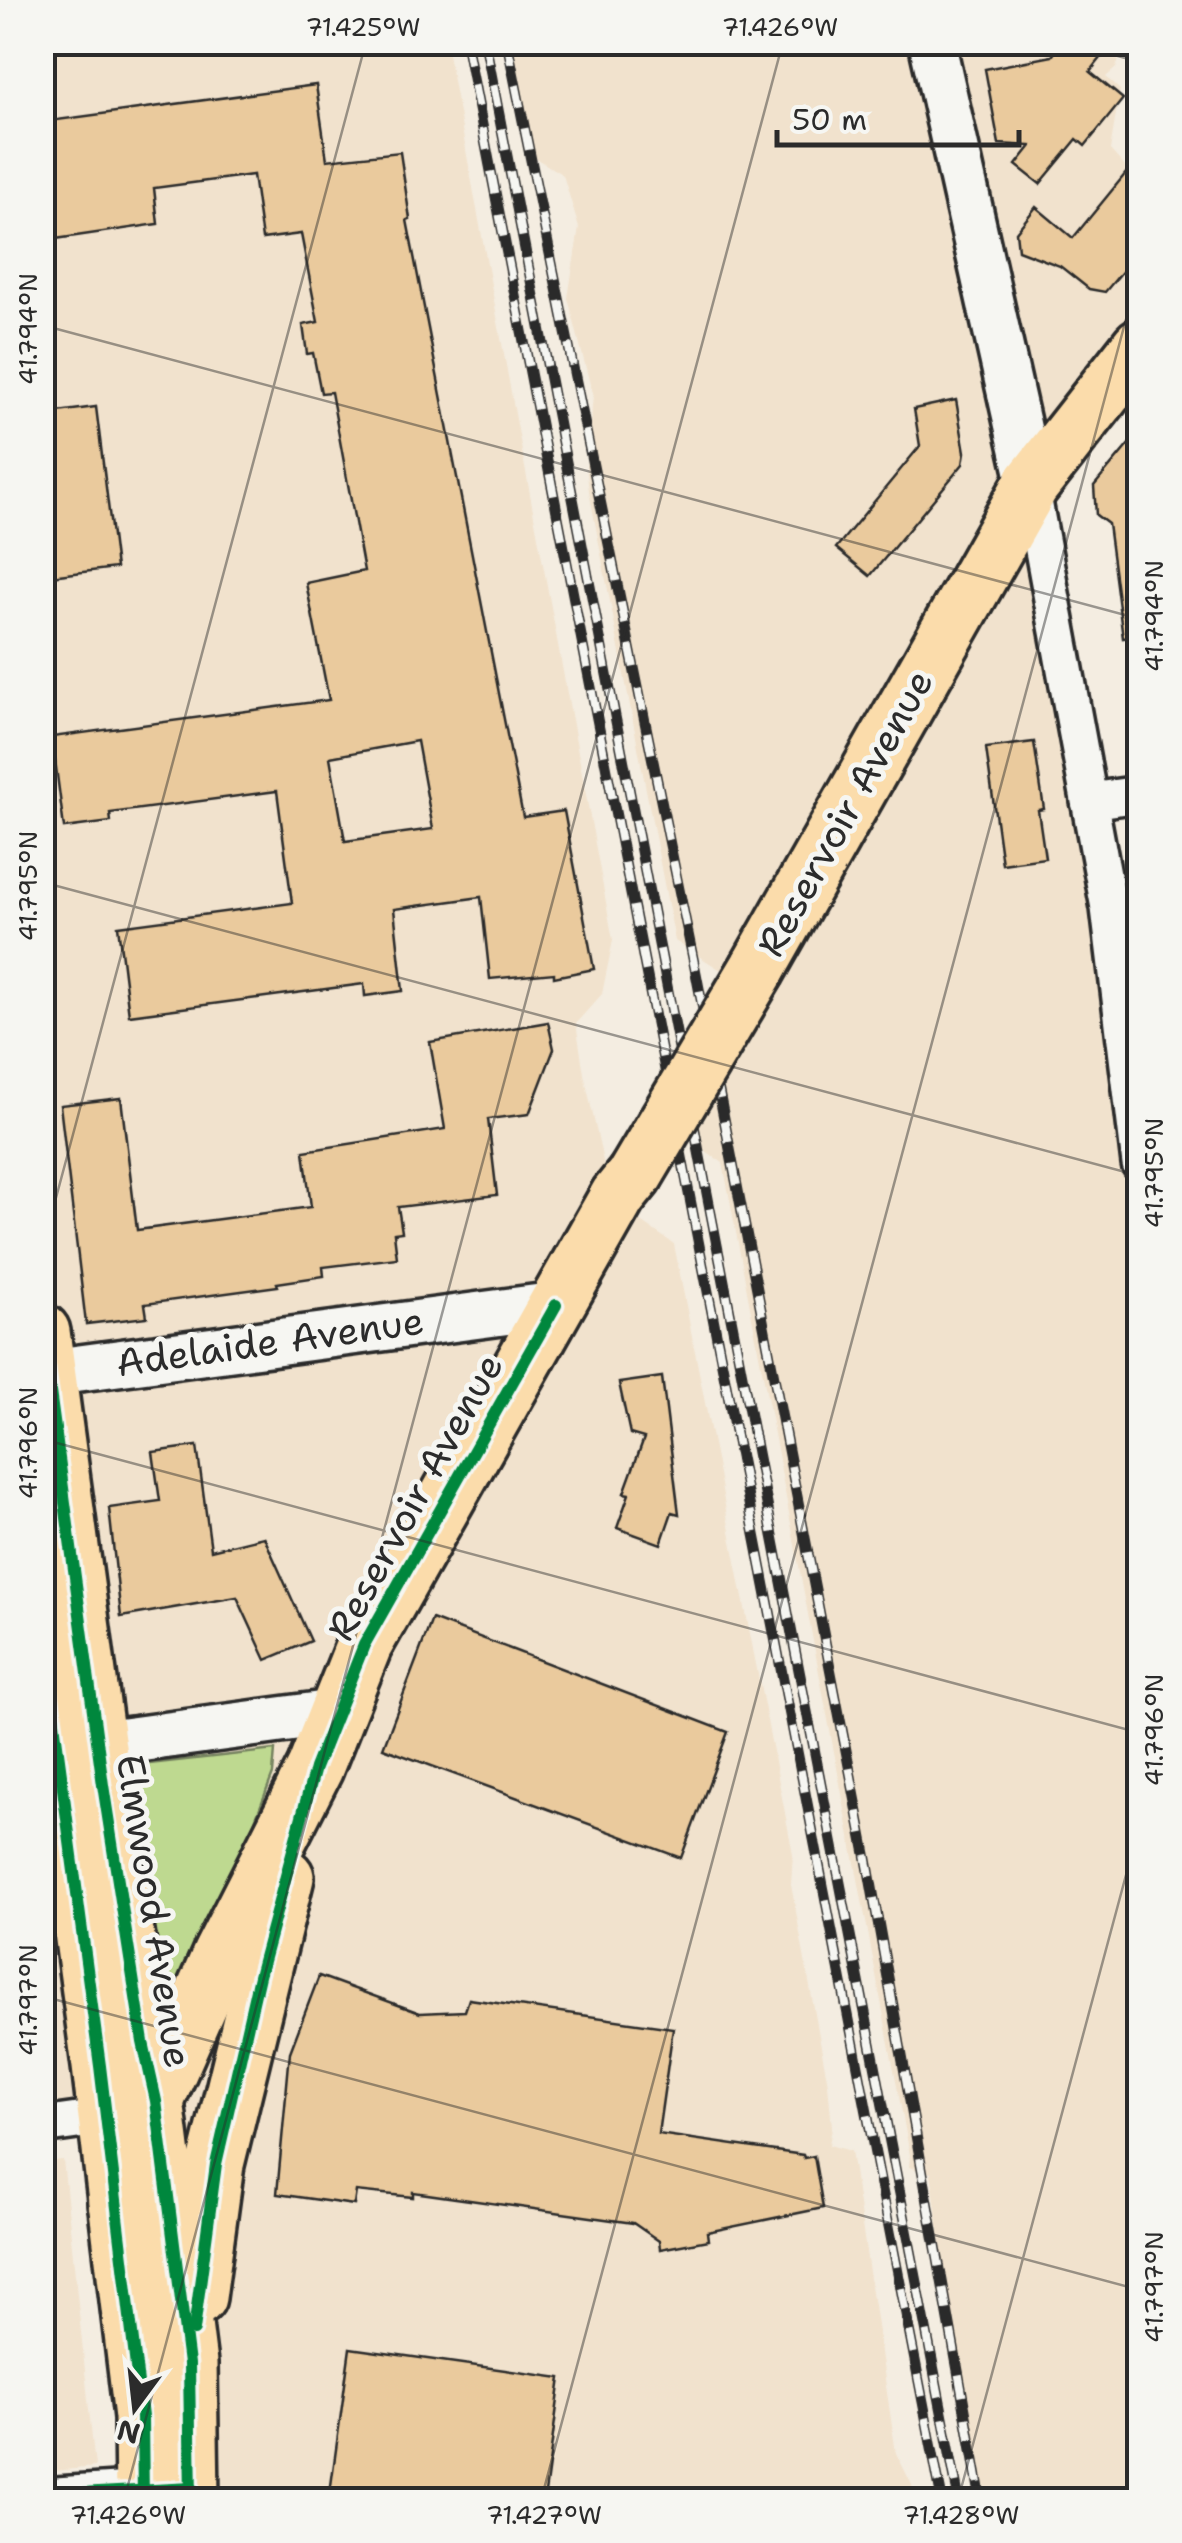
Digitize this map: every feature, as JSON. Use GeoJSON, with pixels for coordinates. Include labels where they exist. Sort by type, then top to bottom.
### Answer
{"type":"FeatureCollection","features":[{"type":"Feature","properties":{"kind":"main road","name":"Reservoir Avenue"},"geometry":{"type":"LineString","coordinates":[[167,2494],[143,2430],[116,2202],[131,2109],[220,1956],[315,1768],[364,1645],[515,1372],[758,968],[1031,486],[1128,372]]}},
{"type":"Feature","properties":{"kind":"main road","name":"Elmwood Avenue"},"geometry":{"type":"LineString","coordinates":[[44,1359],[66,1749]]}},
{"type":"Feature","properties":{"kind":"main road","name":"Elmwood Avenue"},"geometry":{"type":"LineString","coordinates":[[42,1632],[66,1749],[143,2042],[131,2109],[189,2364],[167,2494]]}},
{"type":"Feature","properties":{"kind":"main road","name":"Reservoir Avenue"},"geometry":{"type":"LineString","coordinates":[[189,2364],[216,2164],[259,1976],[315,1768]]}},
{"type":"Feature","properties":{"kind":"street"},"geometry":{"type":"LineString","coordinates":[[932,42],[1031,486],[1090,801],[1109,908],[1140,1164]]}},
{"type":"Feature","properties":{"kind":"street"},"geometry":{"type":"LineString","coordinates":[[1090,801],[1140,794]]}},
{"type":"Feature","properties":{"kind":"street","name":"Adelaide Avenue"},"geometry":{"type":"LineString","coordinates":[[44,1359],[556,1305]]}},
{"type":"Feature","properties":{"kind":"street"},"geometry":{"type":"LineString","coordinates":[[66,1749],[340,1712]]}},
{"type":"Feature","properties":{"kind":"street"},"geometry":{"type":"LineString","coordinates":[[42,2126],[131,2109]]}},
{"type":"Feature","properties":{"kind":"street"},"geometry":{"type":"LineString","coordinates":[[42,2496],[167,2494]]}},
{"type":"Feature","properties":{"kind":"shaded area"},"geometry":{"type":"Polygon","coordinates":[[[43,43],[446,43],[613,940],[602,994],[576,1023],[584,1074],[612,1202],[674,1244],[793,1854],[791,1885],[828,2084],[832,2127],[829,2145],[851,2151],[896,2453],[912,2485],[914,2500],[142,2500],[155,2131],[43,2122],[43,1954],[72,1952],[42,1742],[43,43]]]}},
{"type":"Feature","properties":{"kind":"shaded area"},"geometry":{"type":"Polygon","coordinates":[[[506,43],[1125,43],[1116,68],[1106,77],[1120,90],[1110,150],[1136,179],[1139,332],[1037,472],[1093,822],[1140,1192],[1139,2500],[985,2500],[958,2370],[931,2173],[909,2167],[910,2155],[723,1163],[663,1121],[735,979],[675,941],[589,491],[586,466],[593,396],[568,298],[579,228],[563,175],[524,151],[506,43]]]}},
{"type":"Feature","properties":{"kind":"shaded area"},"geometry":{"type":"Polygon","coordinates":[[[63,2160],[95,2467],[43,2472],[43,2162],[63,2160]]]}},
{"type":"Feature","properties":{"kind":"green space"},"geometry":{"type":"Polygon","coordinates":[[[275,1750],[273,1774],[184,2003],[158,2004],[122,1767],[275,1750]]]}},
{"type":"Feature","properties":{"kind":"building"},"geometry":{"type":"Polygon","coordinates":[[[1063,42],[1103,42],[1094,53],[1101,58],[1090,72],[1123,99],[1085,146],[1077,139],[1040,184],[1016,165],[1031,146],[999,144],[985,69],[1052,56],[1063,42]]]}},
{"type":"Feature","properties":{"kind":"building"},"geometry":{"type":"Polygon","coordinates":[[[316,85],[327,160],[400,152],[410,219],[407,220],[523,817],[564,811],[594,969],[554,977],[554,973],[490,979],[481,897],[394,909],[403,991],[365,996],[364,984],[129,1015],[118,926],[292,903],[277,791],[110,813],[111,822],[64,828],[52,737],[329,700],[306,583],[364,571],[331,392],[321,393],[313,353],[307,354],[303,325],[318,322],[301,234],[262,239],[253,175],[154,188],[158,224],[42,241],[42,122],[316,85]],[[417,741],[330,757],[345,841],[433,829],[417,741]]]}},
{"type":"Feature","properties":{"kind":"building"},"geometry":{"type":"Polygon","coordinates":[[[1140,156],[1140,250],[1105,292],[1089,289],[1060,266],[1018,250],[1016,232],[1036,207],[1073,238],[1140,156]]]}},
{"type":"Feature","properties":{"kind":"building"},"geometry":{"type":"Polygon","coordinates":[[[956,400],[965,452],[963,464],[870,576],[836,548],[920,446],[914,409],[956,400]]]}},
{"type":"Feature","properties":{"kind":"building"},"geometry":{"type":"Polygon","coordinates":[[[96,407],[116,568],[42,577],[42,414],[96,407]]]}},
{"type":"Feature","properties":{"kind":"building"},"geometry":{"type":"Polygon","coordinates":[[[1140,431],[1140,636],[1123,638],[1108,524],[1096,515],[1094,486],[1140,431]]]}},
{"type":"Feature","properties":{"kind":"building"},"geometry":{"type":"Polygon","coordinates":[[[1034,742],[1044,809],[1038,810],[1045,858],[1002,864],[986,748],[1034,742]]]}},
{"type":"Feature","properties":{"kind":"building"},"geometry":{"type":"Polygon","coordinates":[[[548,1022],[554,1049],[529,1114],[488,1119],[497,1195],[398,1207],[402,1232],[394,1233],[397,1258],[323,1267],[324,1276],[277,1283],[278,1286],[145,1304],[147,1317],[86,1324],[60,1105],[121,1098],[137,1230],[311,1207],[304,1151],[445,1129],[430,1042],[548,1022]]]}},
{"type":"Feature","properties":{"kind":"building"},"geometry":{"type":"Polygon","coordinates":[[[662,1377],[679,1514],[672,1512],[661,1544],[617,1528],[629,1494],[624,1493],[644,1438],[630,1434],[619,1383],[662,1377]]]}},
{"type":"Feature","properties":{"kind":"building"},"geometry":{"type":"Polygon","coordinates":[[[197,1446],[211,1550],[264,1537],[311,1641],[266,1660],[237,1597],[121,1617],[109,1508],[160,1501],[153,1452],[197,1446]]]}},
{"type":"Feature","properties":{"kind":"building"},"geometry":{"type":"Polygon","coordinates":[[[432,1619],[728,1732],[681,1858],[383,1748],[432,1619]]]}},
{"type":"Feature","properties":{"kind":"building"},"geometry":{"type":"Polygon","coordinates":[[[319,1976],[420,2013],[465,2011],[469,1999],[673,2028],[658,2134],[804,2158],[814,2156],[823,2208],[707,2232],[708,2240],[660,2249],[659,2241],[633,2223],[413,2192],[413,2197],[356,2191],[354,2205],[277,2194],[290,2052],[319,1976]]]}},
{"type":"Feature","properties":{"kind":"building"},"geometry":{"type":"Polygon","coordinates":[[[350,2348],[561,2378],[544,2500],[329,2500],[350,2348]]]}},
{"type":"Feature","properties":{"kind":"railway"},"geometry":{"type":"LineString","coordinates":[[466,42],[942,2500]]}},
{"type":"Feature","properties":{"kind":"railway"},"geometry":{"type":"LineString","coordinates":[[485,42],[959,2500]]}},
{"type":"Feature","properties":{"kind":"railway"},"geometry":{"type":"LineString","coordinates":[[507,42],[696,973],[866,1854],[981,2500]]}},
{"type":"Feature","properties":{"kind":"cycle path"},"geometry":{"type":"LineString","coordinates":[[194,2330],[216,2164],[259,1976],[315,1768],[364,1645],[556,1305]]}},
{"type":"Feature","properties":{"kind":"cycle path"},"geometry":{"type":"LineString","coordinates":[[42,1332],[103,1785],[143,2042],[156,2101],[189,2364],[191,2500]]}},
{"type":"Feature","properties":{"kind":"cycle path"},"geometry":{"type":"LineString","coordinates":[[42,1632],[142,2417],[143,2500]]}},
{"type":"Feature","properties":{"kind":"cycle path"},"geometry":{"type":"LineString","coordinates":[[42,2496],[192,2488]]}}]}
